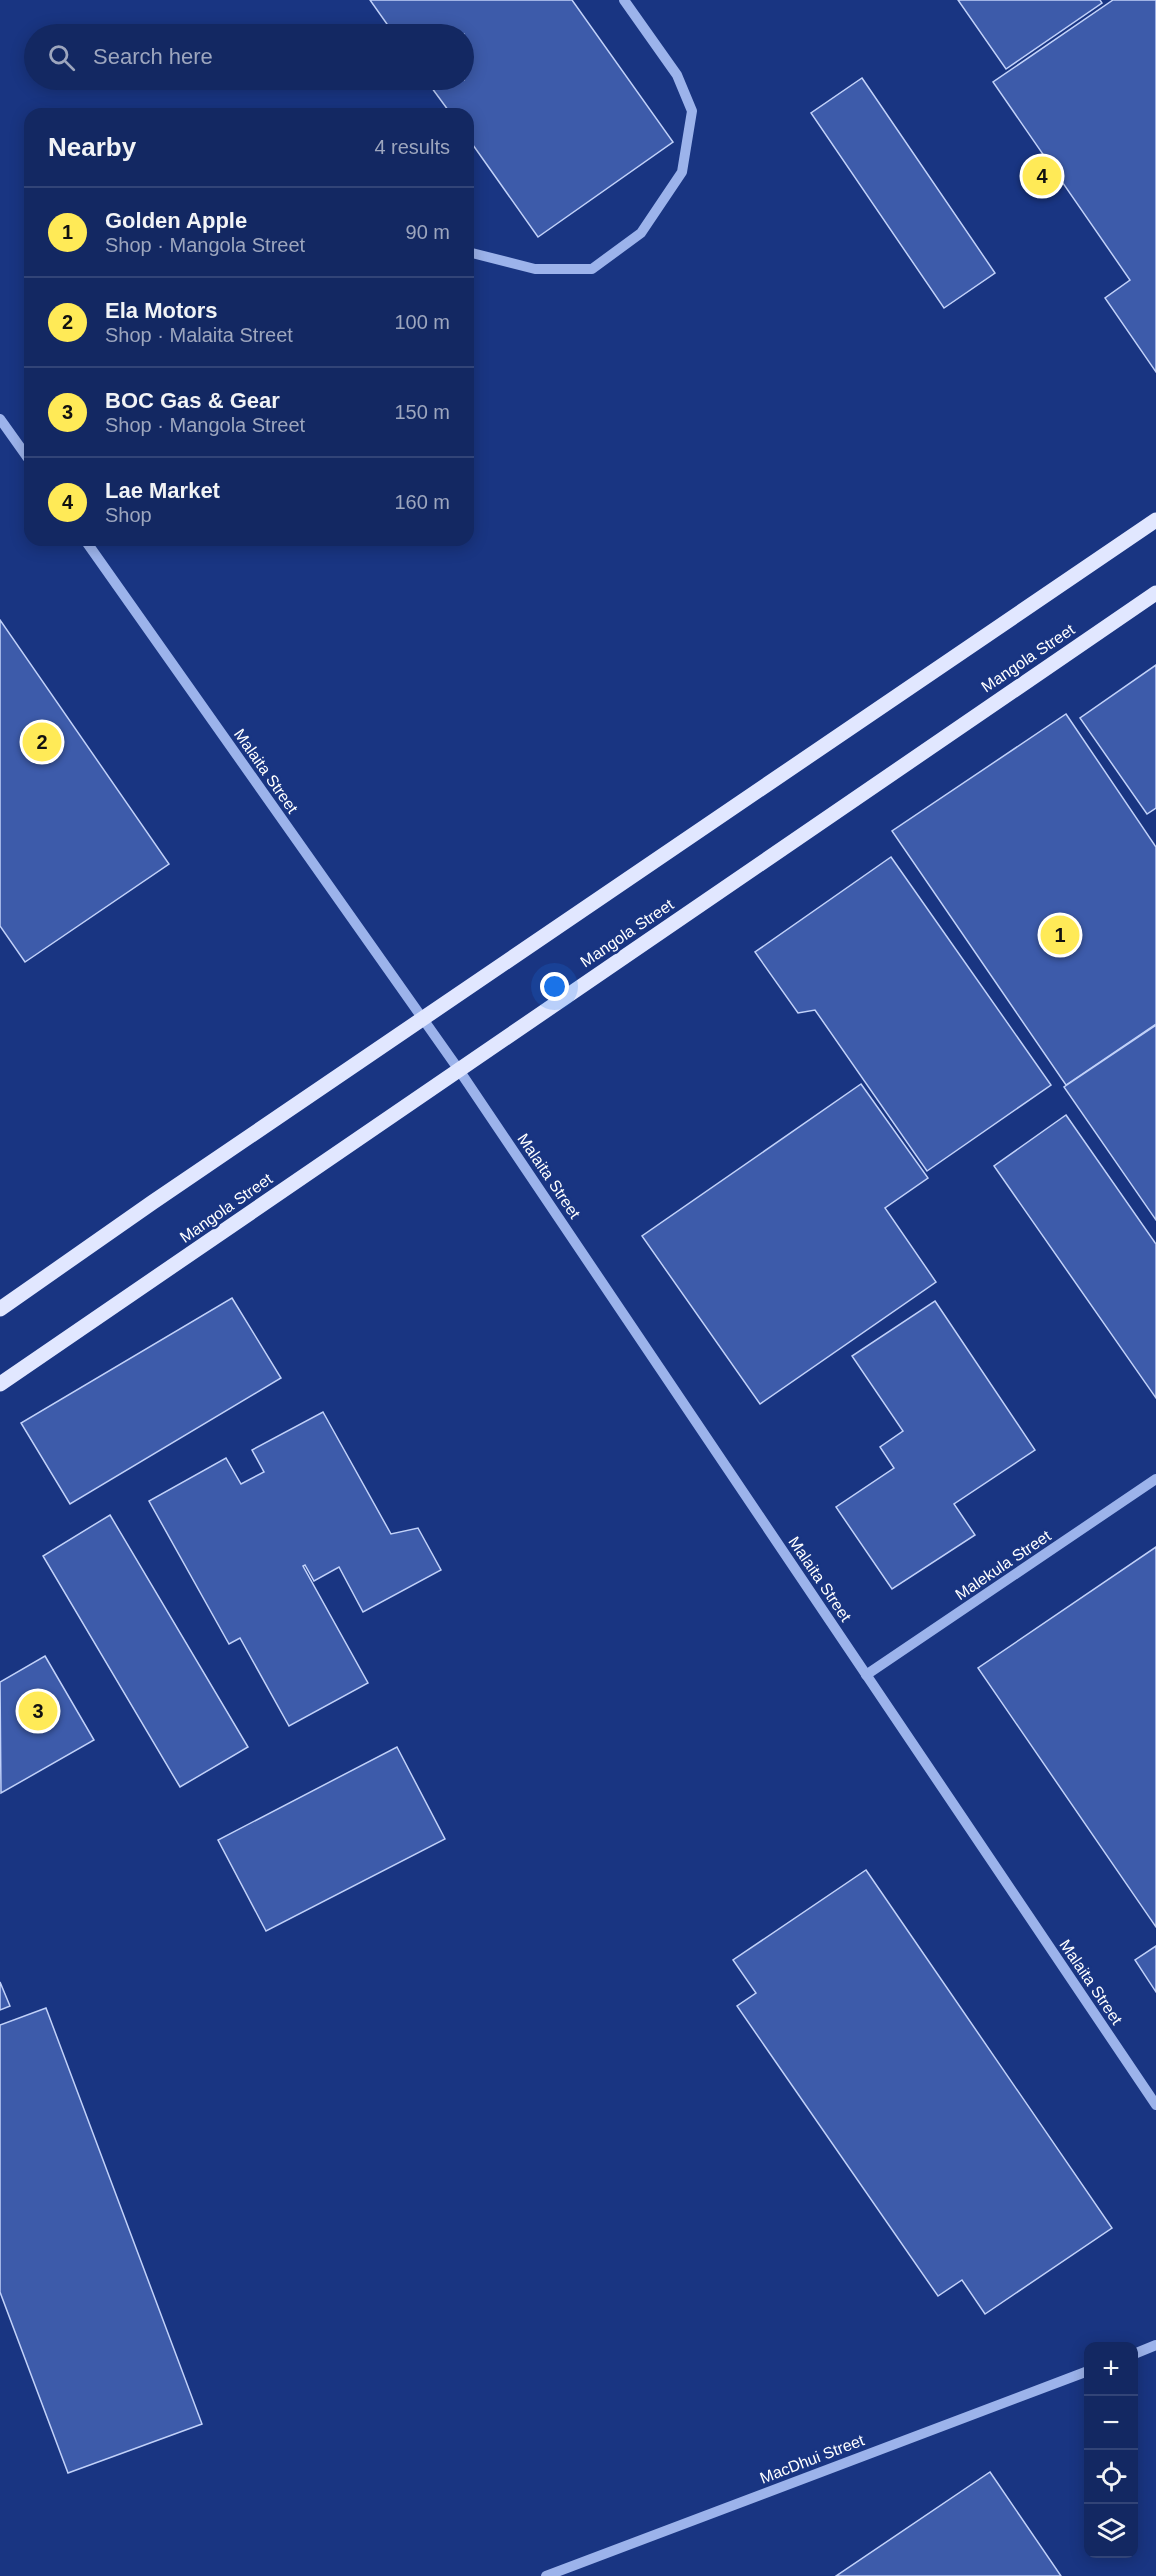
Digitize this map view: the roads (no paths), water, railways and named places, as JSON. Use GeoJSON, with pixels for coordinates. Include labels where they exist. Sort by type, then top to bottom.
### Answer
{"type":"FeatureCollection","features":[{"type":"Feature","properties":{"kind":"main road"},"geometry":{"type":"LineString","coordinates":[[0,1309],[1156,520]]}},
{"type":"Feature","properties":{"kind":"main road","name":"Mangola Street"},"geometry":{"type":"LineString","coordinates":[[0,1384],[1156,593]]}},
{"type":"Feature","properties":{"kind":"street"},"geometry":{"type":"LineString","coordinates":[[474,254],[535,269],[592,269],[641,233],[682,172],[692,111],[677,75],[624,0]]}},
{"type":"Feature","properties":{"kind":"street"},"geometry":{"type":"LineString","coordinates":[[0,419],[24,453]]}},
{"type":"Feature","properties":{"kind":"street","name":"Malaita Street"},"geometry":{"type":"LineString","coordinates":[[89,546],[459,1070],[1156,2105]]}},
{"type":"Feature","properties":{"kind":"street","name":"Malekula Street"},"geometry":{"type":"LineString","coordinates":[[866,1675],[1156,1479]]}},
{"type":"Feature","properties":{"kind":"street"},"geometry":{"type":"LineString","coordinates":[[1138,2352],[1156,2345]]}},
{"type":"Feature","properties":{"kind":"street","name":"MacDhui Street"},"geometry":{"type":"LineString","coordinates":[[546,2576],[1084,2373]]}},
{"type":"Feature","properties":{"kind":"place","name":"Lae Market"},"geometry":{"type":"Point","coordinates":[1042,176]}},
{"type":"Feature","properties":{"kind":"place","name":"Ela Motors"},"geometry":{"type":"Point","coordinates":[42,742]}},
{"type":"Feature","properties":{"kind":"place","name":"Golden Apple"},"geometry":{"type":"Point","coordinates":[1060,935]}},
{"type":"Feature","properties":{"kind":"place","name":"BOC Gas & Gear"},"geometry":{"type":"Point","coordinates":[38,1711]}}]}
